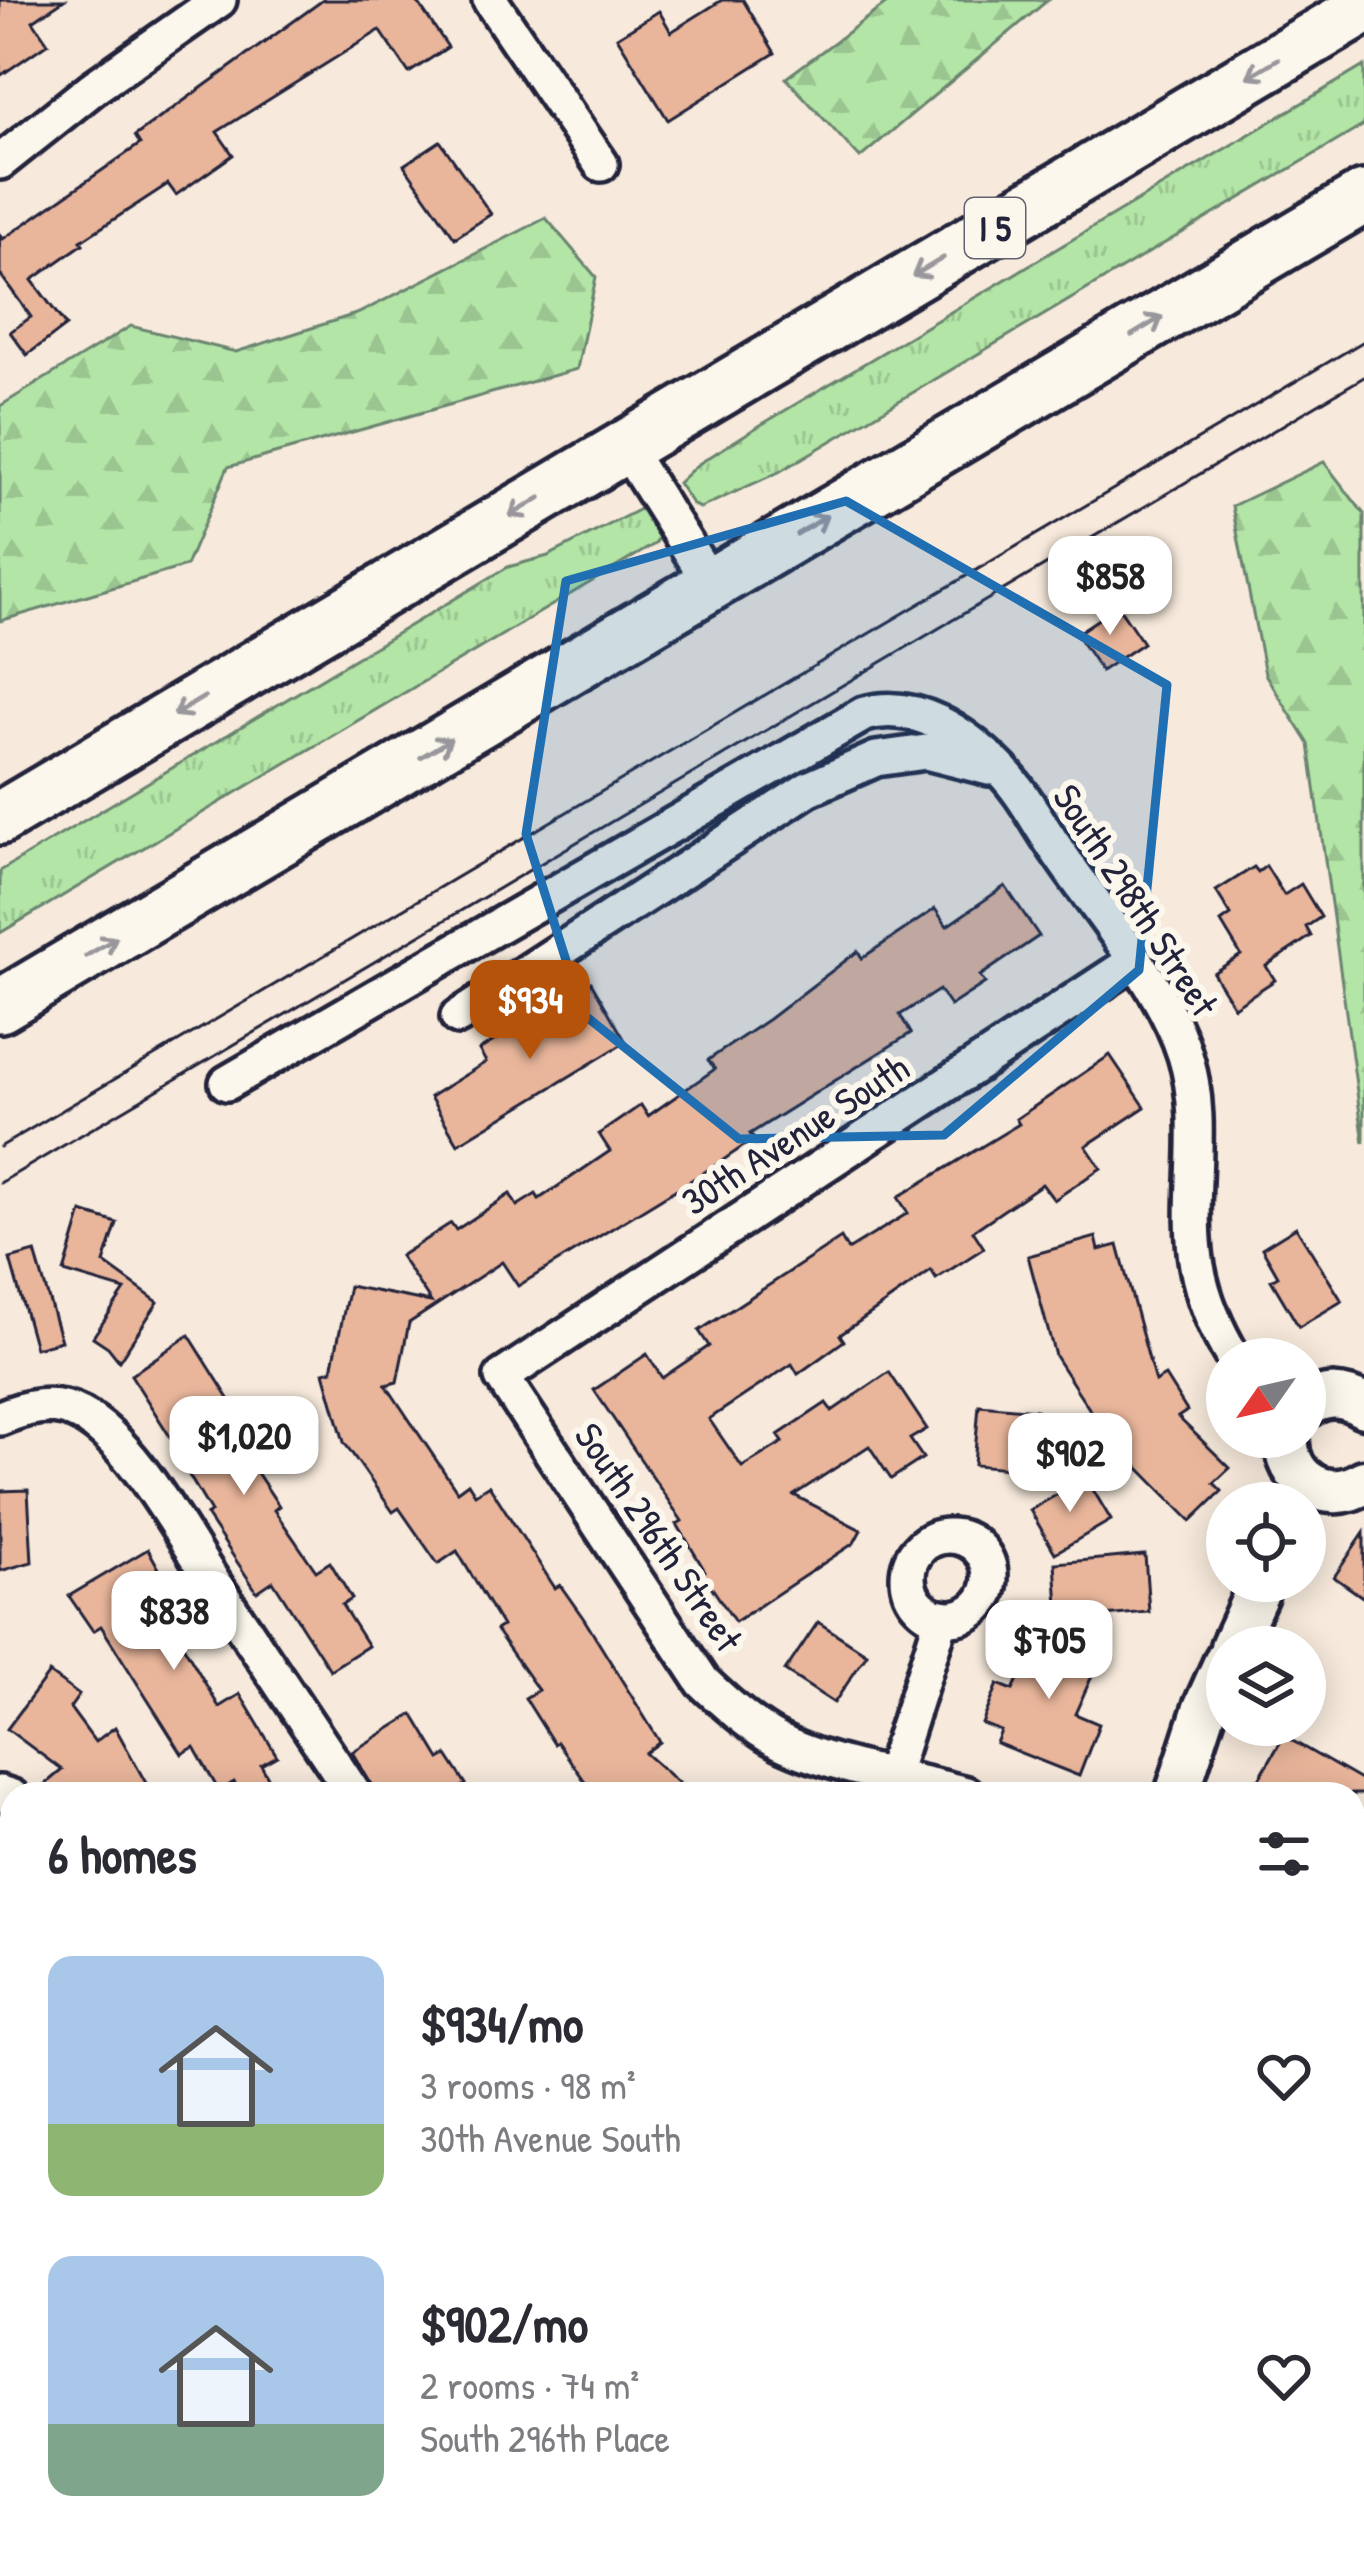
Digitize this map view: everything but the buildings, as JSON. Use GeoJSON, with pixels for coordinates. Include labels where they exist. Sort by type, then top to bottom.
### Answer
{"type":"FeatureCollection","features":[{"type":"Feature","properties":{"kind":"highway","name":"I 5"},"geometry":{"type":"LineString","coordinates":[[0,818],[1364,8]]}},
{"type":"Feature","properties":{"kind":"highway"},"geometry":{"type":"LineString","coordinates":[[0,1006],[1364,197]]}},
{"type":"Feature","properties":{"kind":"main road"},"geometry":{"type":"LineString","coordinates":[[1326,1402],[1364,1365]]}},
{"type":"Feature","properties":{"kind":"main road"},"geometry":{"type":"LineString","coordinates":[[1303,1458],[1300,1478],[1312,1487],[1357,1487]]}},
{"type":"Feature","properties":{"kind":"main road"},"geometry":{"type":"LineString","coordinates":[[1326,1508],[1357,1487]]}},
{"type":"Feature","properties":{"kind":"main road"},"geometry":{"type":"LineString","coordinates":[[1181,1782],[1206,1706]]}},
{"type":"Feature","properties":{"kind":"street"},"geometry":{"type":"LineString","coordinates":[[0,162],[93,88],[219,0]]}},
{"type":"Feature","properties":{"kind":"street"},"geometry":{"type":"LineString","coordinates":[[490,0],[601,164]]}},
{"type":"Feature","properties":{"kind":"street"},"geometry":{"type":"LineString","coordinates":[[625,447],[711,584]]}},
{"type":"Feature","properties":{"kind":"street","name":"South 298th Street"},"geometry":{"type":"LineString","coordinates":[[227,1083],[864,714],[898,709],[936,720],[1002,771],[1162,1005],[1185,1056],[1197,1126],[1197,1265],[1222,1338]]}},
{"type":"Feature","properties":{"kind":"street"},"geometry":{"type":"LineString","coordinates":[[458,1017],[825,782],[876,759],[926,752],[1002,771]]}},
{"type":"Feature","properties":{"kind":"street","name":"30th Avenue South"},"geometry":{"type":"LineString","coordinates":[[502,1377],[1133,962]]}},
{"type":"Feature","properties":{"kind":"street","name":"South 296th Street"},"geometry":{"type":"LineString","coordinates":[[502,1377],[703,1682],[771,1737],[812,1754],[922,1782]]}},
{"type":"Feature","properties":{"kind":"street"},"geometry":{"type":"LineString","coordinates":[[0,1418],[56,1406],[76,1412],[106,1433],[160,1503],[346,1782]]}},
{"type":"Feature","properties":{"kind":"street"},"geometry":{"type":"LineString","coordinates":[[892,1774],[942,1617]]}},
{"type":"Feature","properties":{"kind":"highlighted area"},"geometry":{"type":"Polygon","coordinates":[[[846,501],[1167,685],[1139,970],[944,1135],[739,1139],[583,1014],[526,834],[566,581],[846,501]]]}},
{"type":"Feature","properties":{"kind":"green space"},"geometry":{"type":"Polygon","coordinates":[[[891,0],[1048,0],[860,158],[786,78],[891,0]]]}},
{"type":"Feature","properties":{"kind":"green space"},"geometry":{"type":"Polygon","coordinates":[[[1364,66],[1364,125],[779,472],[700,508],[678,483],[697,465],[754,429],[1364,66]]]}},
{"type":"Feature","properties":{"kind":"green space"},"geometry":{"type":"Polygon","coordinates":[[[546,218],[596,277],[577,369],[228,467],[186,566],[0,621],[0,406],[131,326],[236,352],[359,313],[546,218]]]}},
{"type":"Feature","properties":{"kind":"green space"},"geometry":{"type":"Polygon","coordinates":[[[1324,462],[1364,514],[1364,1143],[1309,744],[1265,674],[1232,506],[1324,462]]]}},
{"type":"Feature","properties":{"kind":"green space"},"geometry":{"type":"Polygon","coordinates":[[[644,507],[662,533],[655,544],[0,933],[0,871],[508,567],[548,556],[644,507]]]}},
{"type":"Feature","properties":{"kind":"tram line"},"geometry":{"type":"LineString","coordinates":[[0,1147],[1364,341]]}},
{"type":"Feature","properties":{"kind":"tram line"},"geometry":{"type":"LineString","coordinates":[[0,1183],[1364,377]]}}]}
